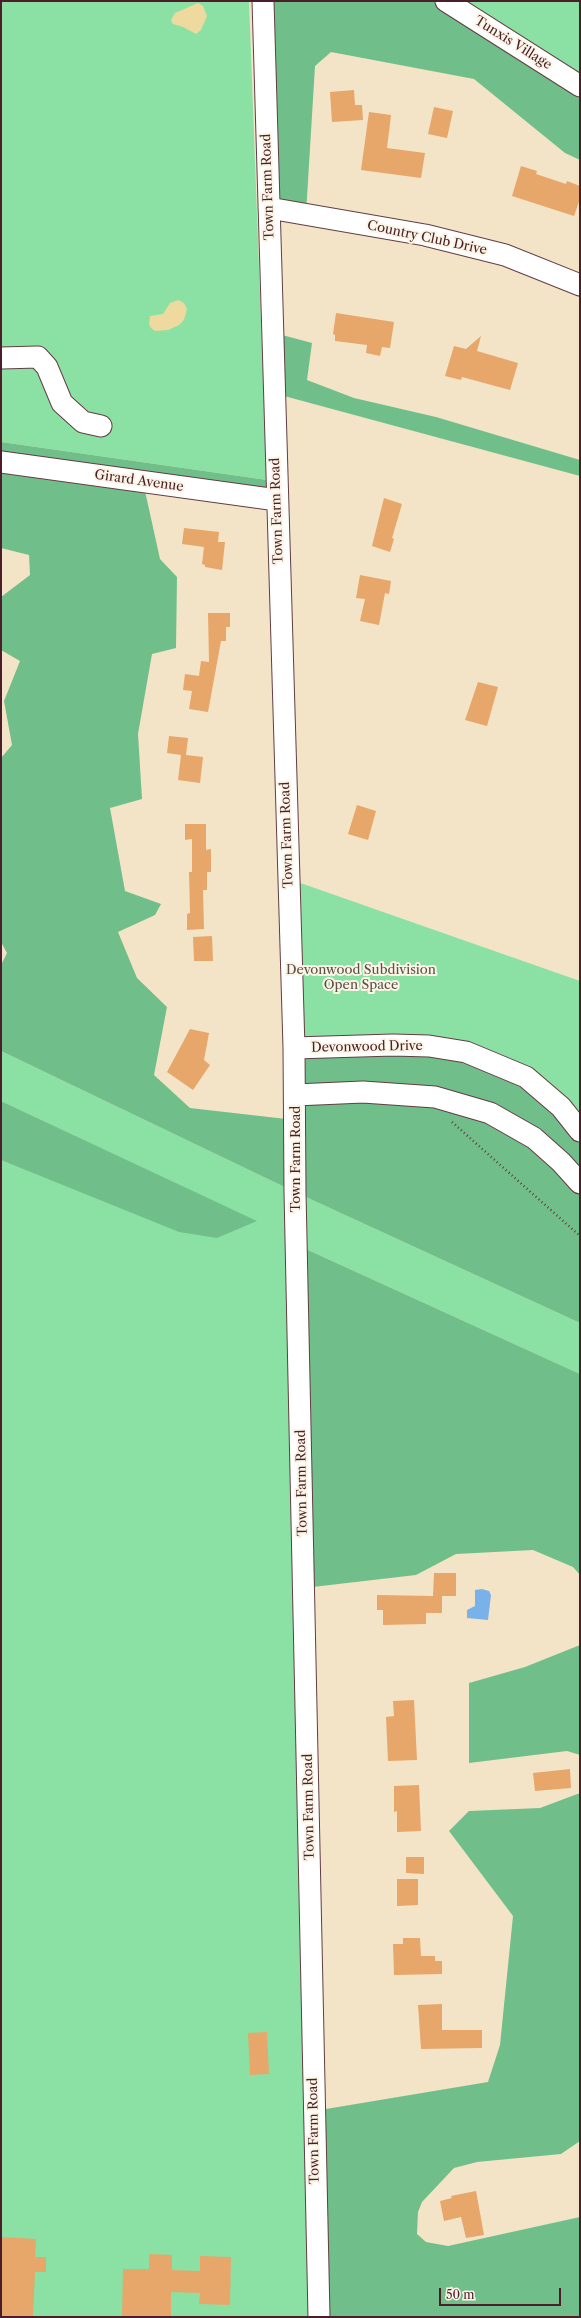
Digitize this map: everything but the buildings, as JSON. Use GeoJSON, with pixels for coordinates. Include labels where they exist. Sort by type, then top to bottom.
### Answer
{"type":"FeatureCollection","features":[{"type":"Feature","properties":{"kind":"street","name":"Town Farm Road"},"geometry":{"type":"LineString","coordinates":[[263,1],[294,1048],[295,1192],[319,2317]]}},
{"type":"Feature","properties":{"kind":"street","name":"Tunxis Village"},"geometry":{"type":"LineString","coordinates":[[446,1],[580,86]]}},
{"type":"Feature","properties":{"kind":"street","name":"Country Club Drive"},"geometry":{"type":"LineString","coordinates":[[269,208],[409,232],[505,255],[580,285]]}},
{"type":"Feature","properties":{"kind":"street"},"geometry":{"type":"LineString","coordinates":[[1,358],[38,357],[47,367],[62,403],[84,422],[101,426]]}},
{"type":"Feature","properties":{"kind":"street","name":"Girard Avenue"},"geometry":{"type":"LineString","coordinates":[[1,462],[277,500]]}},
{"type":"Feature","properties":{"kind":"street","name":"Devonwood Drive"},"geometry":{"type":"LineString","coordinates":[[294,1048],[393,1045],[429,1046],[466,1052],[526,1077],[561,1107],[580,1131]]}},
{"type":"Feature","properties":{"kind":"street"},"geometry":{"type":"LineString","coordinates":[[295,1095],[363,1092],[435,1096],[490,1113],[534,1138],[561,1162],[580,1183]]}},
{"type":"Feature","properties":{"kind":"path"},"geometry":{"type":"LineString","coordinates":[[448,1117],[580,1236]]}},
{"type":"Feature","properties":{"kind":"green space"},"geometry":{"type":"Polygon","coordinates":[[[1,1],[249,1],[267,480],[1,442],[1,1]]]}},
{"type":"Feature","properties":{"kind":"green space"},"geometry":{"type":"Polygon","coordinates":[[[263,1],[446,1],[580,86],[580,160],[565,153],[474,79],[331,52],[315,66],[306,214],[269,208],[263,1]]]}},
{"type":"Feature","properties":{"kind":"green space"},"geometry":{"type":"Polygon","coordinates":[[[465,1],[580,1],[580,75],[465,1]]]}},
{"type":"Feature","properties":{"kind":"green space"},"geometry":{"type":"Polygon","coordinates":[[[271,332],[312,343],[307,380],[354,398],[436,417],[580,460],[580,476],[273,393],[271,332]]]}},
{"type":"Feature","properties":{"kind":"green space"},"geometry":{"type":"Polygon","coordinates":[[[1,442],[267,480],[277,500],[143,482],[160,559],[177,577],[176,648],[152,654],[138,734],[142,799],[110,808],[125,891],[161,904],[155,915],[118,932],[137,978],[167,1007],[154,1075],[190,1108],[295,1120],[294,1048],[466,1052],[580,1120],[580,1323],[295,1192],[1,1051],[1,965],[7,953],[1,942],[1,758],[12,745],[4,701],[20,661],[1,650],[1,597],[30,575],[29,555],[1,548],[1,442]]]}},
{"type":"Feature","properties":{"kind":"green space","name":"Devonwood Subdivision Open Space"},"geometry":{"type":"Polygon","coordinates":[[[289,879],[580,981],[580,1120],[294,1048],[289,879]]]}},
{"type":"Feature","properties":{"kind":"green space"},"geometry":{"type":"Polygon","coordinates":[[[1,1051],[295,1192],[580,1323],[580,1374],[297,1245],[319,2317],[1,2317],[1,1160],[31,1171],[256,1221],[1,1101],[1,1051]]]}},
{"type":"Feature","properties":{"kind":"green space"},"geometry":{"type":"Polygon","coordinates":[[[1,1101],[257,1221],[217,1238],[179,1232],[1,1160],[1,1101]]]}},
{"type":"Feature","properties":{"kind":"green space"},"geometry":{"type":"Polygon","coordinates":[[[297,1245],[580,1374],[580,1575],[573,1567],[533,1550],[456,1554],[416,1575],[304,1588],[297,1245]]]}},
{"type":"Feature","properties":{"kind":"green space"},"geometry":{"type":"Polygon","coordinates":[[[580,1645],[580,1755],[567,1751],[469,1763],[469,1683],[525,1667],[580,1645]]]}},
{"type":"Feature","properties":{"kind":"green space"},"geometry":{"type":"Polygon","coordinates":[[[580,1793],[580,2141],[561,2154],[477,2162],[454,2168],[422,2202],[418,2212],[417,2234],[426,2242],[448,2246],[580,2217],[580,2317],[319,2317],[314,2111],[488,2082],[500,2045],[513,1916],[449,1831],[469,1811],[540,1808],[580,1793]]]}},
{"type":"Feature","properties":{"kind":"sand"},"geometry":{"type":"Polygon","coordinates":[[[198,3],[203,6],[207,16],[201,30],[196,34],[183,27],[173,24],[171,20],[175,13],[198,3]]]}},
{"type":"Feature","properties":{"kind":"sand"},"geometry":{"type":"Polygon","coordinates":[[[178,300],[184,303],[187,309],[184,320],[179,325],[168,330],[155,331],[151,328],[149,324],[150,316],[163,314],[170,303],[178,300]]]}},
{"type":"Feature","properties":{"kind":"water"},"geometry":{"type":"Polygon","coordinates":[[[482,1589],[489,1591],[491,1595],[488,1620],[467,1618],[467,1610],[475,1606],[475,1590],[482,1589]]]}}]}
